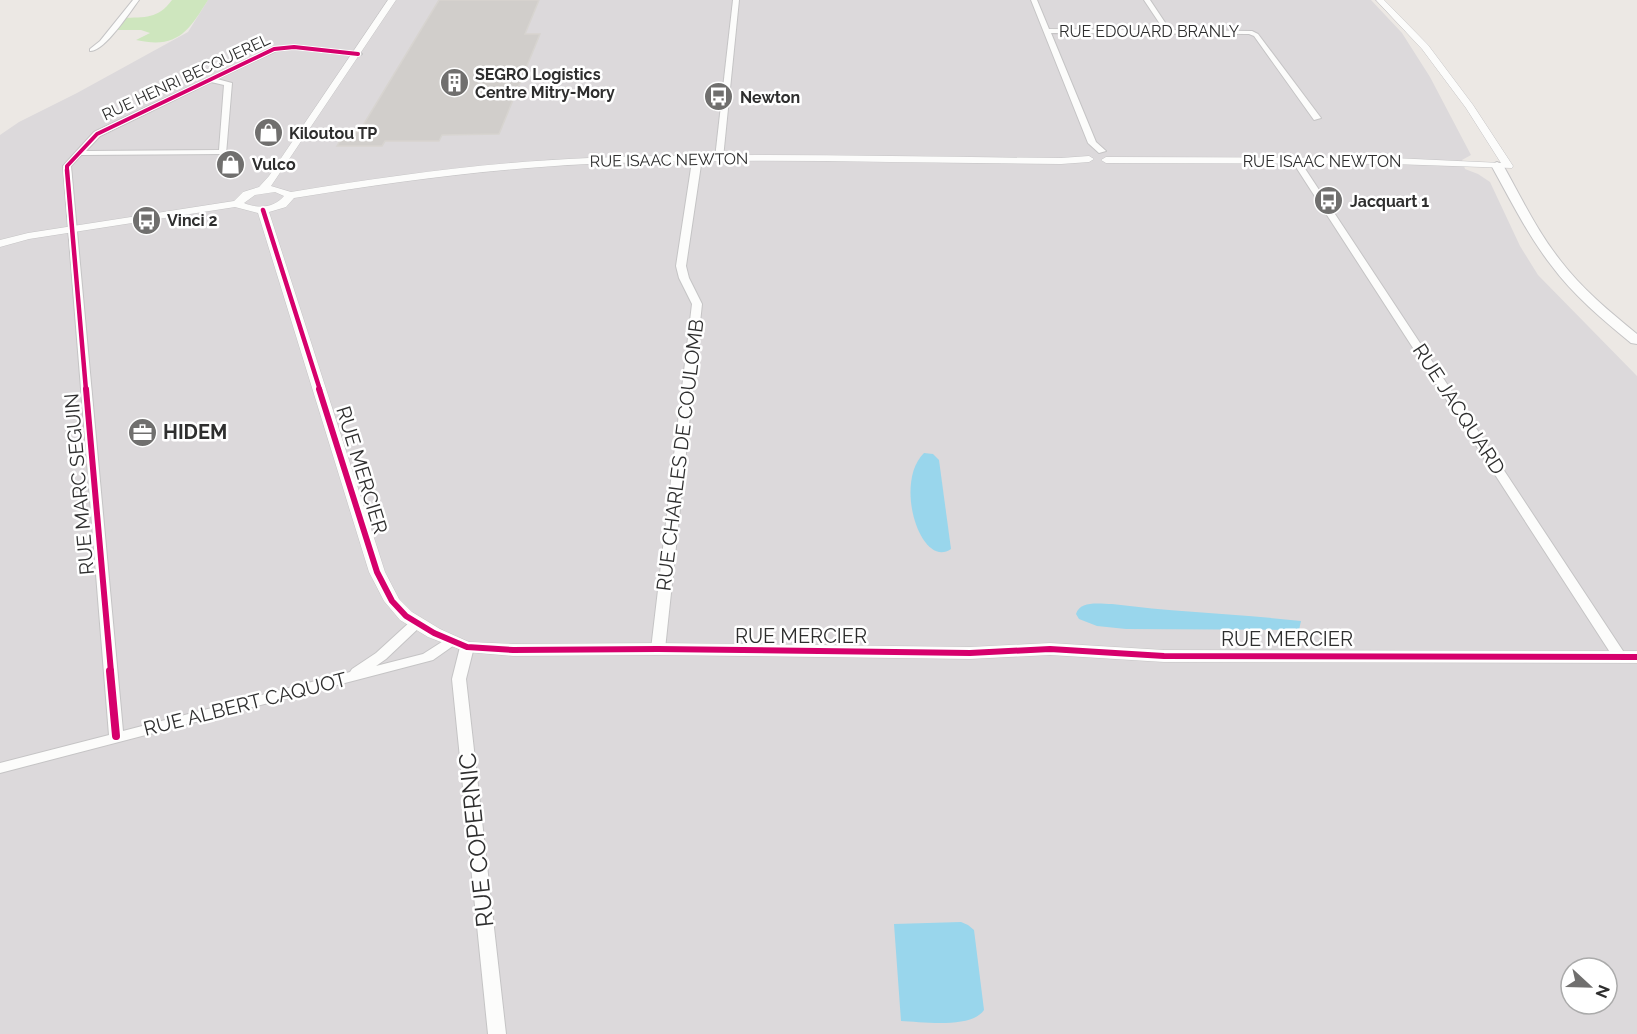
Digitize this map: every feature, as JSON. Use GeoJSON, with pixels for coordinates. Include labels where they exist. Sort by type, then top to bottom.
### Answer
{"type":"FeatureCollection","features":[{"type":"Feature","properties":{"kind":"main road"},"geometry":{"type":"LineString","coordinates":[[1502,166],[1562,255],[1636,341]]}},
{"type":"Feature","properties":{"kind":"street"},"geometry":{"type":"LineString","coordinates":[[92,50],[99,45],[136,0]]}},
{"type":"Feature","properties":{"kind":"street"},"geometry":{"type":"LineString","coordinates":[[262,190],[273,178],[393,0]]}},
{"type":"Feature","properties":{"kind":"street"},"geometry":{"type":"LineString","coordinates":[[719,158],[736,0]]}},
{"type":"Feature","properties":{"kind":"street"},"geometry":{"type":"LineString","coordinates":[[1034,0],[1089,152],[1106,155]]}},
{"type":"Feature","properties":{"kind":"street"},"geometry":{"type":"LineString","coordinates":[[1148,0],[1168,31]]}},
{"type":"Feature","properties":{"kind":"street"},"geometry":{"type":"LineString","coordinates":[[1380,0],[1425,47],[1502,166]]}},
{"type":"Feature","properties":{"kind":"street","name":"RUE EDOUARD BRANLY"},"geometry":{"type":"LineString","coordinates":[[1046,31],[1241,31],[1256,35],[1317,118]]}},
{"type":"Feature","properties":{"kind":"street","name":"RUE HENRI BECQUEREL"},"geometry":{"type":"LineString","coordinates":[[73,229],[67,165],[97,134],[279,48],[294,47],[358,54]]}},
{"type":"Feature","properties":{"kind":"street"},"geometry":{"type":"LineString","coordinates":[[79,153],[223,152],[228,83],[211,80]]}},
{"type":"Feature","properties":{"kind":"street","name":"RUE ISAAC NEWTON"},"geometry":{"type":"LineString","coordinates":[[290,195],[431,173],[587,161],[698,158],[1050,160],[1089,152],[1148,161],[1393,161],[1502,166]]}},
{"type":"Feature","properties":{"kind":"street","name":"RUE CHARLES DE COULOMB"},"geometry":{"type":"LineString","coordinates":[[658,649],[697,304],[684,278],[681,266],[694,168],[698,158]]}},
{"type":"Feature","properties":{"kind":"street","name":"RUE JACQUARD"},"geometry":{"type":"LineString","coordinates":[[1296,161],[1628,657]]}},
{"type":"Feature","properties":{"kind":"street"},"geometry":{"type":"LineString","coordinates":[[0,244],[28,236],[239,203],[248,209],[263,210],[286,202],[290,195],[284,190],[262,190],[246,194],[239,203]]}},
{"type":"Feature","properties":{"kind":"street","name":"RUE MERCIER"},"geometry":{"type":"LineString","coordinates":[[263,210],[377,572],[392,601],[416,624],[460,644],[513,650],[658,649],[947,653],[1050,649],[1164,656],[1628,657]]}},
{"type":"Feature","properties":{"kind":"street","name":"RUE MARC SEGUIN"},"geometry":{"type":"LineString","coordinates":[[73,229],[116,736]]}},
{"type":"Feature","properties":{"kind":"street"},"geometry":{"type":"LineString","coordinates":[[346,678],[381,656],[416,624]]}},
{"type":"Feature","properties":{"kind":"street","name":"RUE ALBERT CAQUOT"},"geometry":{"type":"LineString","coordinates":[[0,768],[116,736],[428,657],[460,644]]}},
{"type":"Feature","properties":{"kind":"street","name":"RUE COPERNIC"},"geometry":{"type":"LineString","coordinates":[[460,644],[459,679],[497,1034]]}},
{"type":"Feature","properties":{"kind":"shaded area"},"geometry":{"type":"Polygon","coordinates":[[[208,0],[1371,0],[1402,33],[1430,77],[1471,155],[1462,160],[1465,169],[1490,182],[1520,246],[1538,275],[1637,376],[1637,1034],[0,1034],[0,135],[19,122],[188,32],[208,0]]]}},
{"type":"Feature","properties":{"kind":"green space"},"geometry":{"type":"Polygon","coordinates":[[[172,0],[208,0],[187,29],[172,40],[150,42],[136,40],[150,33],[141,30],[114,30],[123,18],[156,14],[172,0]]]}},
{"type":"Feature","properties":{"kind":"water"},"geometry":{"type":"Polygon","coordinates":[[[924,453],[933,454],[939,460],[951,549],[940,552],[930,547],[921,536],[911,502],[911,484],[915,467],[924,453]]]}},
{"type":"Feature","properties":{"kind":"water"},"geometry":{"type":"Polygon","coordinates":[[[1112,604],[1301,621],[1299,630],[1126,629],[1097,626],[1079,619],[1076,614],[1086,605],[1112,604]]]}},
{"type":"Feature","properties":{"kind":"water"},"geometry":{"type":"Polygon","coordinates":[[[961,922],[974,930],[984,1010],[978,1016],[958,1022],[901,1021],[894,924],[961,922]]]}},
{"type":"Feature","properties":{"kind":"building","name":"SEGRO Logistics Centre Mitry-Mory"},"geometry":{"type":"Polygon","coordinates":[[[439,0],[539,0],[525,34],[540,34],[499,134],[442,135],[439,141],[385,141],[382,146],[337,146],[345,132],[359,132],[439,0]]]}},
{"type":"Feature","properties":{"kind":"cycle path"},"geometry":{"type":"LineString","coordinates":[[116,736],[67,166],[97,134],[274,49],[294,47],[358,54]]}},
{"type":"Feature","properties":{"kind":"cycle path"},"geometry":{"type":"LineString","coordinates":[[263,210],[377,572],[392,601],[406,616],[434,633],[467,647],[513,650],[658,649],[970,653],[1050,649],[1164,656],[1637,657]]}},
{"type":"Feature","properties":{"kind":"place","name":"SEGRO Logistics Centre Mitry-Mory"},"geometry":{"type":"Point","coordinates":[454,83]}},
{"type":"Feature","properties":{"kind":"place","name":"Newton"},"geometry":{"type":"Point","coordinates":[719,97]}},
{"type":"Feature","properties":{"kind":"place","name":"Kiloutou TP"},"geometry":{"type":"Point","coordinates":[268,133]}},
{"type":"Feature","properties":{"kind":"place","name":"Vulco"},"geometry":{"type":"Point","coordinates":[231,164]}},
{"type":"Feature","properties":{"kind":"place","name":"Jacquart 1"},"geometry":{"type":"Point","coordinates":[1329,201]}},
{"type":"Feature","properties":{"kind":"place","name":"Vinci 2"},"geometry":{"type":"Point","coordinates":[146,220]}},
{"type":"Feature","properties":{"kind":"place","name":"HIDEM"},"geometry":{"type":"Point","coordinates":[142,432]}}]}
